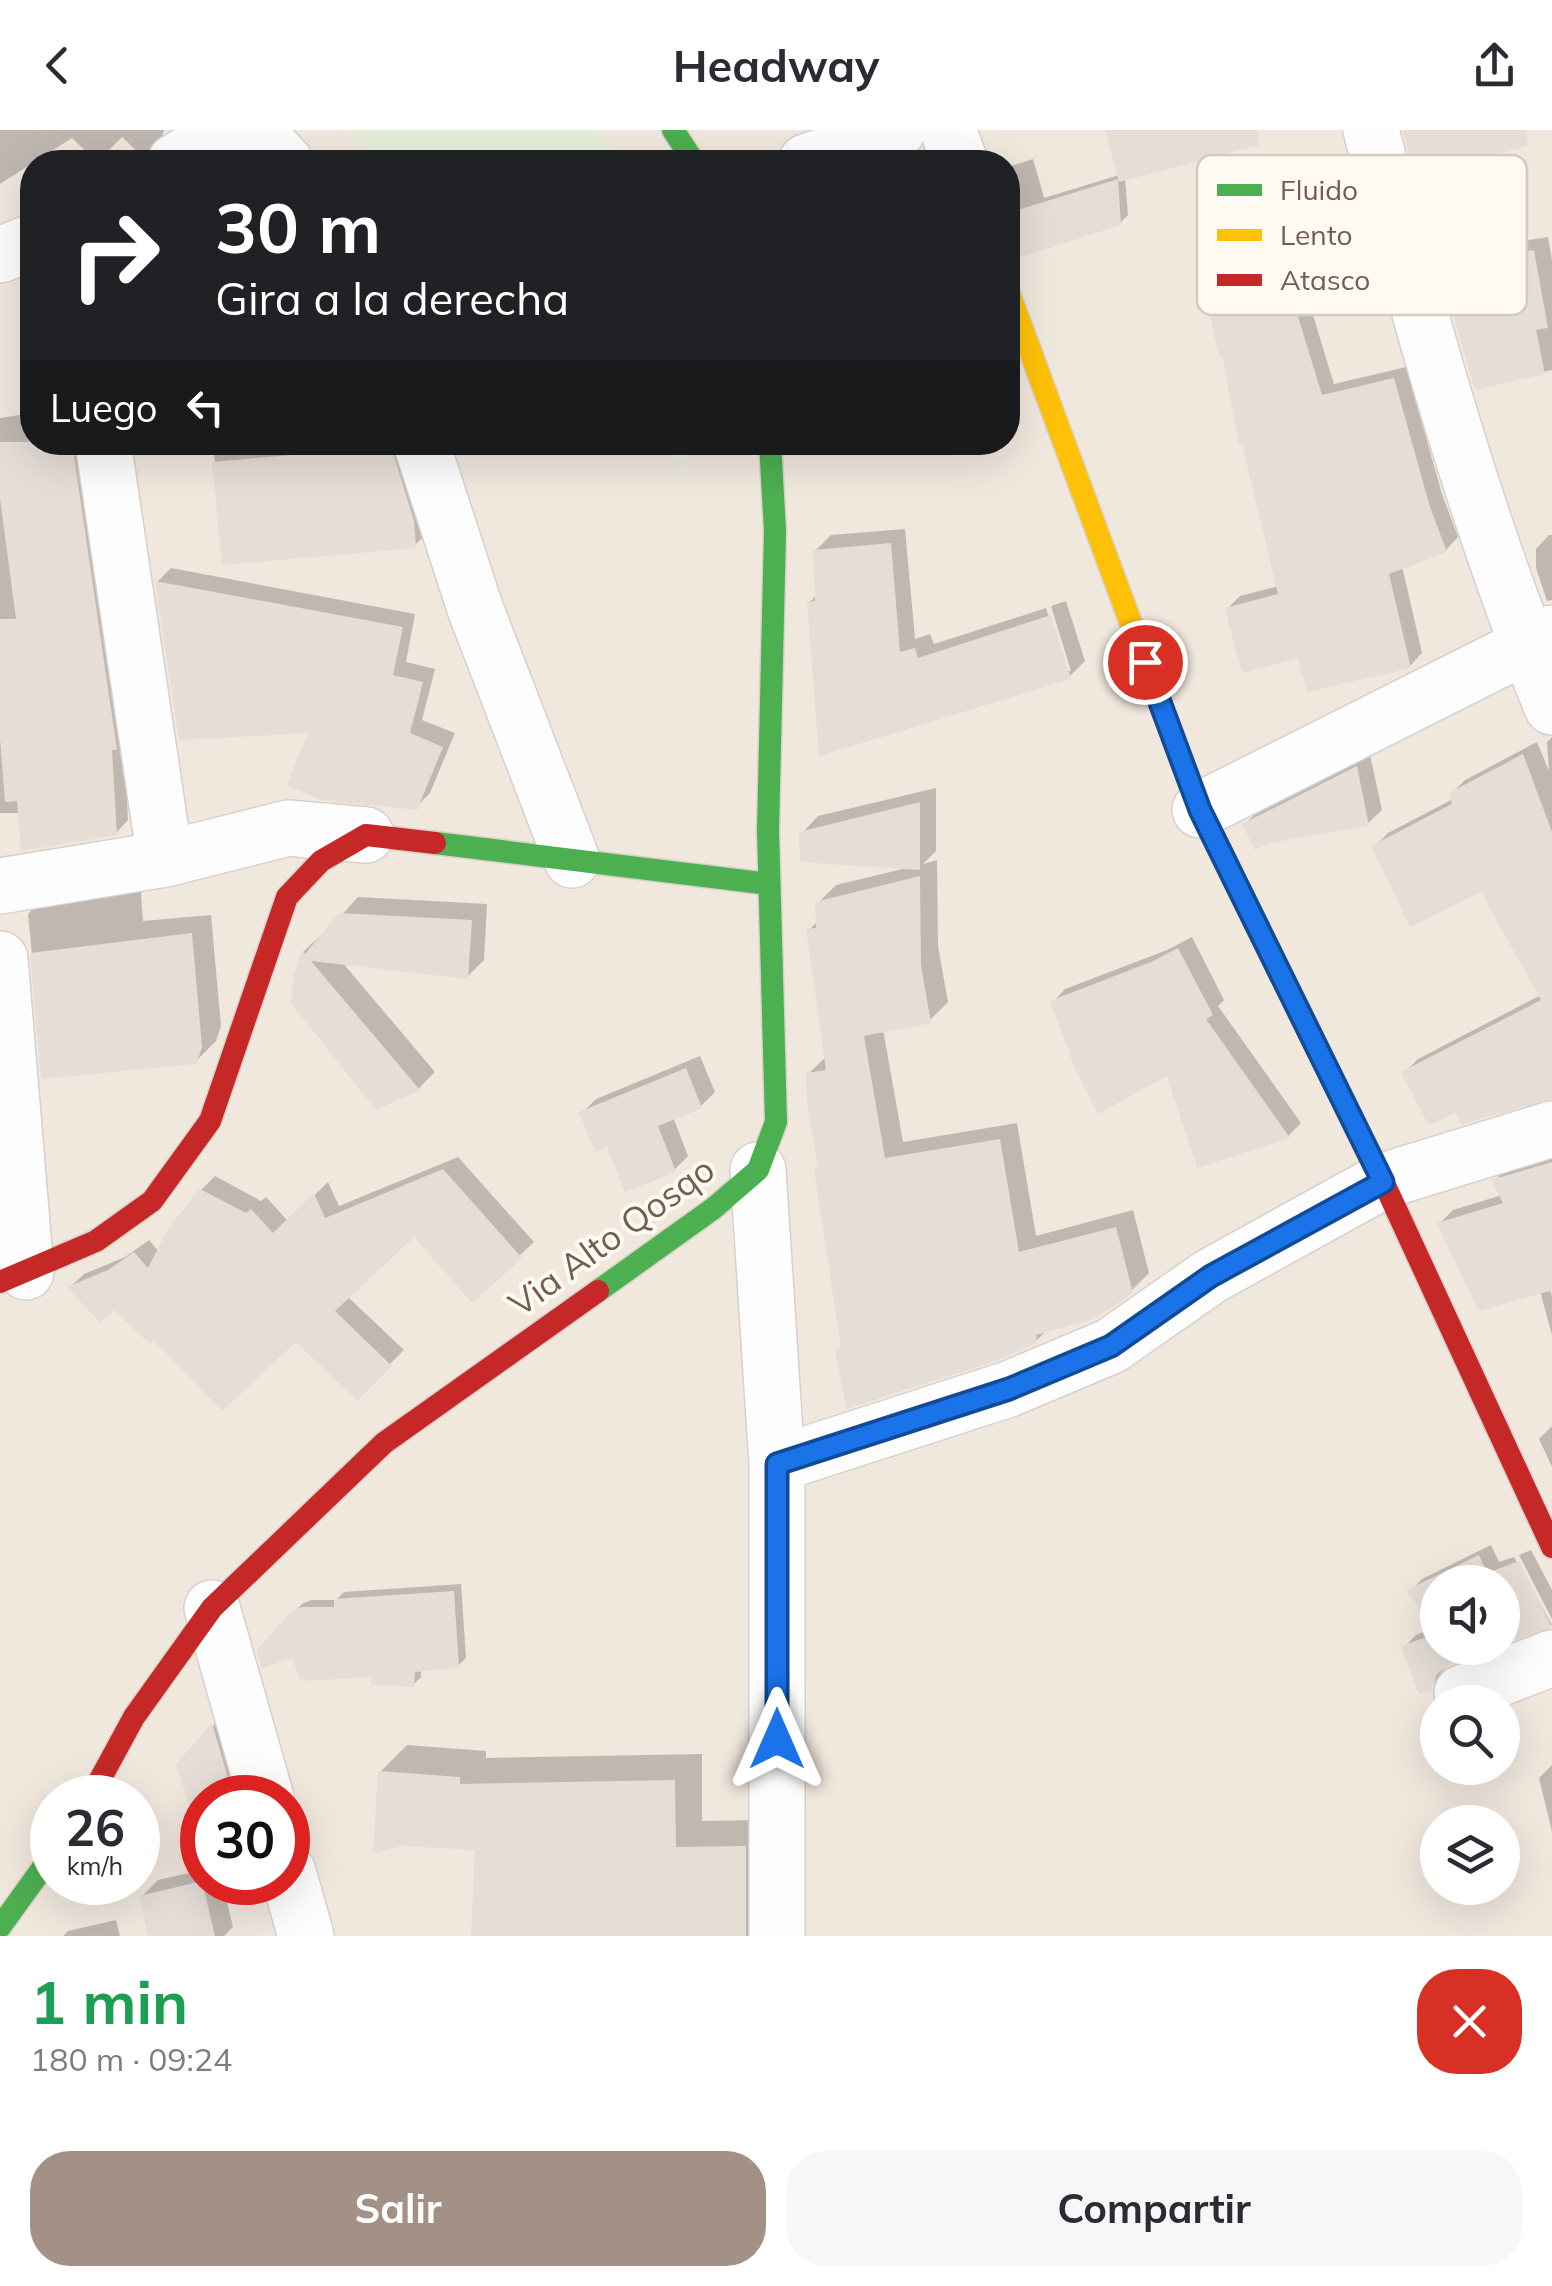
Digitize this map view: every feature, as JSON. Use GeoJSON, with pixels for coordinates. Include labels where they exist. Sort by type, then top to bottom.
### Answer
{"type":"FeatureCollection","features":[{"type":"Feature","properties":{"kind":"street"},"geometry":{"type":"LineString","coordinates":[[194,150],[227,130]]}},
{"type":"Feature","properties":{"kind":"street"},"geometry":{"type":"LineString","coordinates":[[255,130],[274,150]]}},
{"type":"Feature","properties":{"kind":"street"},"geometry":{"type":"LineString","coordinates":[[840,150],[898,130]]}},
{"type":"Feature","properties":{"kind":"street"},"geometry":{"type":"LineString","coordinates":[[1371,130],[1377,155]]}},
{"type":"Feature","properties":{"kind":"street"},"geometry":{"type":"LineString","coordinates":[[1418,315],[1540,640],[1552,708]]}},
{"type":"Feature","properties":{"kind":"street"},"geometry":{"type":"LineString","coordinates":[[1020,322],[1200,810],[1383,1182],[1552,1548]]}},
{"type":"Feature","properties":{"kind":"street"},"geometry":{"type":"LineString","coordinates":[[105,455],[165,858]]}},
{"type":"Feature","properties":{"kind":"street"},"geometry":{"type":"LineString","coordinates":[[425,455],[475,608],[572,860]]}},
{"type":"Feature","properties":{"kind":"street","name":"Via Alto Qosqo"},"geometry":{"type":"LineString","coordinates":[[102,1775],[134,1717],[212,1608],[384,1442],[714,1208],[758,1170],[776,1122],[769,884],[775,532],[771,455]]}},
{"type":"Feature","properties":{"kind":"street"},"geometry":{"type":"LineString","coordinates":[[1200,810],[1540,640]]}},
{"type":"Feature","properties":{"kind":"street"},"geometry":{"type":"LineString","coordinates":[[0,886],[230,845],[288,828],[769,884]]}},
{"type":"Feature","properties":{"kind":"street"},"geometry":{"type":"LineString","coordinates":[[0,960],[13,1277],[96,1241],[152,1201],[210,1121],[287,897],[321,861],[366,835]]}},
{"type":"Feature","properties":{"kind":"street"},"geometry":{"type":"LineString","coordinates":[[777,1464],[1009,1389],[1111,1346],[1211,1276],[1383,1182],[1552,1129]]}},
{"type":"Feature","properties":{"kind":"street"},"geometry":{"type":"LineString","coordinates":[[758,1170],[777,1464],[777,1936]]}},
{"type":"Feature","properties":{"kind":"street"},"geometry":{"type":"LineString","coordinates":[[212,1608],[259,1775]]}},
{"type":"Feature","properties":{"kind":"street"},"geometry":{"type":"LineString","coordinates":[[1484,1685],[1552,1658]]}},
{"type":"Feature","properties":{"kind":"street"},"geometry":{"type":"LineString","coordinates":[[0,1927],[30,1886]]}},
{"type":"Feature","properties":{"kind":"street"},"geometry":{"type":"LineString","coordinates":[[297,1905],[306,1936]]}},
{"type":"Feature","properties":{"kind":"shaded area"},"geometry":{"type":"Polygon","coordinates":[[[0,130],[1552,130],[1552,1936],[0,1936],[0,130]]]}},
{"type":"Feature","properties":{"kind":"green space"},"geometry":{"type":"Polygon","coordinates":[[[349,130],[597,130],[612,150],[364,150],[349,130]]]}},
{"type":"Feature","properties":{"kind":"green space"},"geometry":{"type":"Polygon","coordinates":[[[668,455],[689,455],[690,475],[668,455]]]}},
{"type":"Feature","properties":{"kind":"building"},"geometry":{"type":"Polygon","coordinates":[[[1105,130],[1258,130],[1259,145],[1221,155],[1197,155],[1197,161],[1119,182],[1105,130]]]}},
{"type":"Feature","properties":{"kind":"building"},"geometry":{"type":"Polygon","coordinates":[[[1403,130],[1526,130],[1528,146],[1493,155],[1410,155],[1403,130]]]}},
{"type":"Feature","properties":{"kind":"building"},"geometry":{"type":"Polygon","coordinates":[[[1118,179],[1121,225],[1021,257],[1020,209],[1118,179]]]}},
{"type":"Feature","properties":{"kind":"building"},"geometry":{"type":"Polygon","coordinates":[[[1534,250],[1548,328],[1536,330],[1545,374],[1475,390],[1453,315],[1527,315],[1527,251],[1534,250]]]}},
{"type":"Feature","properties":{"kind":"building"},"geometry":{"type":"Polygon","coordinates":[[[1210,315],[1298,315],[1322,395],[1394,378],[1430,507],[1447,552],[1389,574],[1411,668],[1307,692],[1298,658],[1242,673],[1225,608],[1278,594],[1242,445],[1239,446],[1223,357],[1219,357],[1210,315]]]}},
{"type":"Feature","properties":{"kind":"building"},"geometry":{"type":"Polygon","coordinates":[[[0,442],[20,442],[20,455],[74,455],[117,750],[112,750],[117,835],[21,851],[17,801],[5,802],[0,739],[0,619],[16,619],[0,498],[0,442]]]}},
{"type":"Feature","properties":{"kind":"building"},"geometry":{"type":"Polygon","coordinates":[[[290,455],[394,455],[414,521],[416,548],[222,565],[212,462],[290,455]]]}},
{"type":"Feature","properties":{"kind":"building"},"geometry":{"type":"Polygon","coordinates":[[[891,543],[900,652],[915,648],[918,658],[1051,615],[1071,679],[819,756],[807,602],[815,601],[813,550],[891,543]]]}},
{"type":"Feature","properties":{"kind":"building"},"geometry":{"type":"Polygon","coordinates":[[[155,581],[403,627],[393,675],[423,682],[410,733],[443,747],[417,810],[321,800],[287,785],[308,733],[179,740],[155,581]]]}},
{"type":"Feature","properties":{"kind":"building"},"geometry":{"type":"Polygon","coordinates":[[[1523,754],[1552,832],[1552,1099],[1461,1124],[1455,1113],[1429,1126],[1401,1072],[1541,1000],[1481,892],[1410,927],[1371,846],[1452,804],[1449,793],[1523,754]]]}},
{"type":"Feature","properties":{"kind":"building"},"geometry":{"type":"Polygon","coordinates":[[[1357,766],[1369,826],[1268,843],[1255,850],[1242,824],[1357,766]]]}},
{"type":"Feature","properties":{"kind":"building"},"geometry":{"type":"Polygon","coordinates":[[[920,802],[920,870],[800,862],[799,832],[920,802]]]}},
{"type":"Feature","properties":{"kind":"building"},"geometry":{"type":"Polygon","coordinates":[[[920,876],[921,965],[931,1023],[864,1036],[885,1158],[1000,1139],[1019,1252],[1116,1227],[1133,1293],[1096,1318],[1036,1335],[1037,1343],[998,1360],[846,1409],[835,1348],[841,1347],[807,1104],[806,1073],[826,1070],[806,929],[816,928],[815,902],[920,876]]]}},
{"type":"Feature","properties":{"kind":"building"},"geometry":{"type":"Polygon","coordinates":[[[339,913],[472,920],[468,979],[311,961],[420,1090],[376,1110],[291,1003],[302,950],[305,954],[339,913]]]}},
{"type":"Feature","properties":{"kind":"building"},"geometry":{"type":"Polygon","coordinates":[[[192,933],[202,1047],[196,1064],[41,1079],[30,953],[192,933]]]}},
{"type":"Feature","properties":{"kind":"building"},"geometry":{"type":"Polygon","coordinates":[[[1178,948],[1213,1015],[1206,1019],[1290,1138],[1197,1168],[1167,1076],[1098,1114],[1074,1066],[1050,1001],[1178,948]]]}},
{"type":"Feature","properties":{"kind":"building"},"geometry":{"type":"Polygon","coordinates":[[[686,1068],[702,1108],[658,1126],[676,1172],[625,1192],[607,1147],[595,1152],[579,1112],[686,1068]]]}},
{"type":"Feature","properties":{"kind":"building"},"geometry":{"type":"Polygon","coordinates":[[[1552,1162],[1552,1296],[1550,1291],[1478,1311],[1437,1223],[1503,1203],[1491,1180],[1552,1162]]]}},
{"type":"Feature","properties":{"kind":"building"},"geometry":{"type":"Polygon","coordinates":[[[443,1169],[522,1258],[472,1303],[414,1237],[335,1311],[392,1366],[357,1401],[296,1342],[222,1411],[153,1340],[150,1344],[114,1310],[100,1323],[67,1287],[108,1270],[134,1252],[148,1268],[169,1227],[200,1189],[246,1213],[251,1209],[273,1233],[314,1193],[325,1218],[443,1169]]]}},
{"type":"Feature","properties":{"kind":"building"},"geometry":{"type":"Polygon","coordinates":[[[1479,1555],[1483,1565],[1458,1565],[1479,1555]]]}},
{"type":"Feature","properties":{"kind":"building"},"geometry":{"type":"Polygon","coordinates":[[[1519,1561],[1552,1628],[1520,1638],[1520,1565],[1508,1565],[1519,1561]]]}},
{"type":"Feature","properties":{"kind":"building"},"geometry":{"type":"Polygon","coordinates":[[[1420,1584],[1420,1610],[1407,1590],[1420,1584]]]}},
{"type":"Feature","properties":{"kind":"building"},"geometry":{"type":"Polygon","coordinates":[[[454,1591],[459,1668],[415,1672],[414,1687],[371,1685],[371,1677],[301,1681],[292,1658],[262,1668],[256,1650],[293,1610],[334,1607],[334,1599],[454,1591]]]}},
{"type":"Feature","properties":{"kind":"building"},"geometry":{"type":"Polygon","coordinates":[[[1420,1639],[1420,1665],[1449,1665],[1437,1674],[1433,1685],[1420,1685],[1419,1694],[1401,1646],[1420,1639]]]}},
{"type":"Feature","properties":{"kind":"building"},"geometry":{"type":"Polygon","coordinates":[[[212,1723],[227,1775],[180,1776],[176,1764],[212,1723]]]}},
{"type":"Feature","properties":{"kind":"building"},"geometry":{"type":"Polygon","coordinates":[[[378,1771],[460,1777],[460,1784],[675,1780],[676,1847],[746,1846],[746,1936],[471,1936],[475,1850],[401,1846],[373,1853],[378,1771]]]}},
{"type":"Feature","properties":{"kind":"building"},"geometry":{"type":"Polygon","coordinates":[[[180,1886],[180,1905],[208,1905],[215,1936],[148,1936],[141,1905],[160,1905],[160,1891],[180,1886]]]}},
{"type":"Feature","properties":{"kind":"traffic: fast"},"geometry":{"type":"LineString","coordinates":[[673,130],[686,150]]}},
{"type":"Feature","properties":{"kind":"traffic: fast"},"geometry":{"type":"LineString","coordinates":[[598,1291],[714,1208],[758,1170],[776,1122],[768,830],[775,531],[771,455]]}},
{"type":"Feature","properties":{"kind":"traffic: fast"},"geometry":{"type":"LineString","coordinates":[[435,843],[769,884]]}},
{"type":"Feature","properties":{"kind":"traffic: fast"},"geometry":{"type":"LineString","coordinates":[[0,1927],[30,1885]]}},
{"type":"Feature","properties":{"kind":"traffic: slow"},"geometry":{"type":"LineString","coordinates":[[1020,323],[1200,810],[1231,873]]}},
{"type":"Feature","properties":{"kind":"traffic: jam"},"geometry":{"type":"LineString","coordinates":[[0,1282],[96,1241],[152,1201],[210,1121],[287,897],[321,861],[366,835],[435,843]]}},
{"type":"Feature","properties":{"kind":"traffic: jam"},"geometry":{"type":"LineString","coordinates":[[1231,873],[1383,1181],[1552,1547]]}},
{"type":"Feature","properties":{"kind":"traffic: jam"},"geometry":{"type":"LineString","coordinates":[[102,1775],[134,1717],[212,1608],[384,1443],[598,1291]]}},
{"type":"Feature","properties":{"kind":"route"},"geometry":{"type":"LineString","coordinates":[[777,1739],[777,1464],[1009,1389],[1111,1346],[1211,1276],[1383,1182],[1200,810],[1145,662]]}}]}
